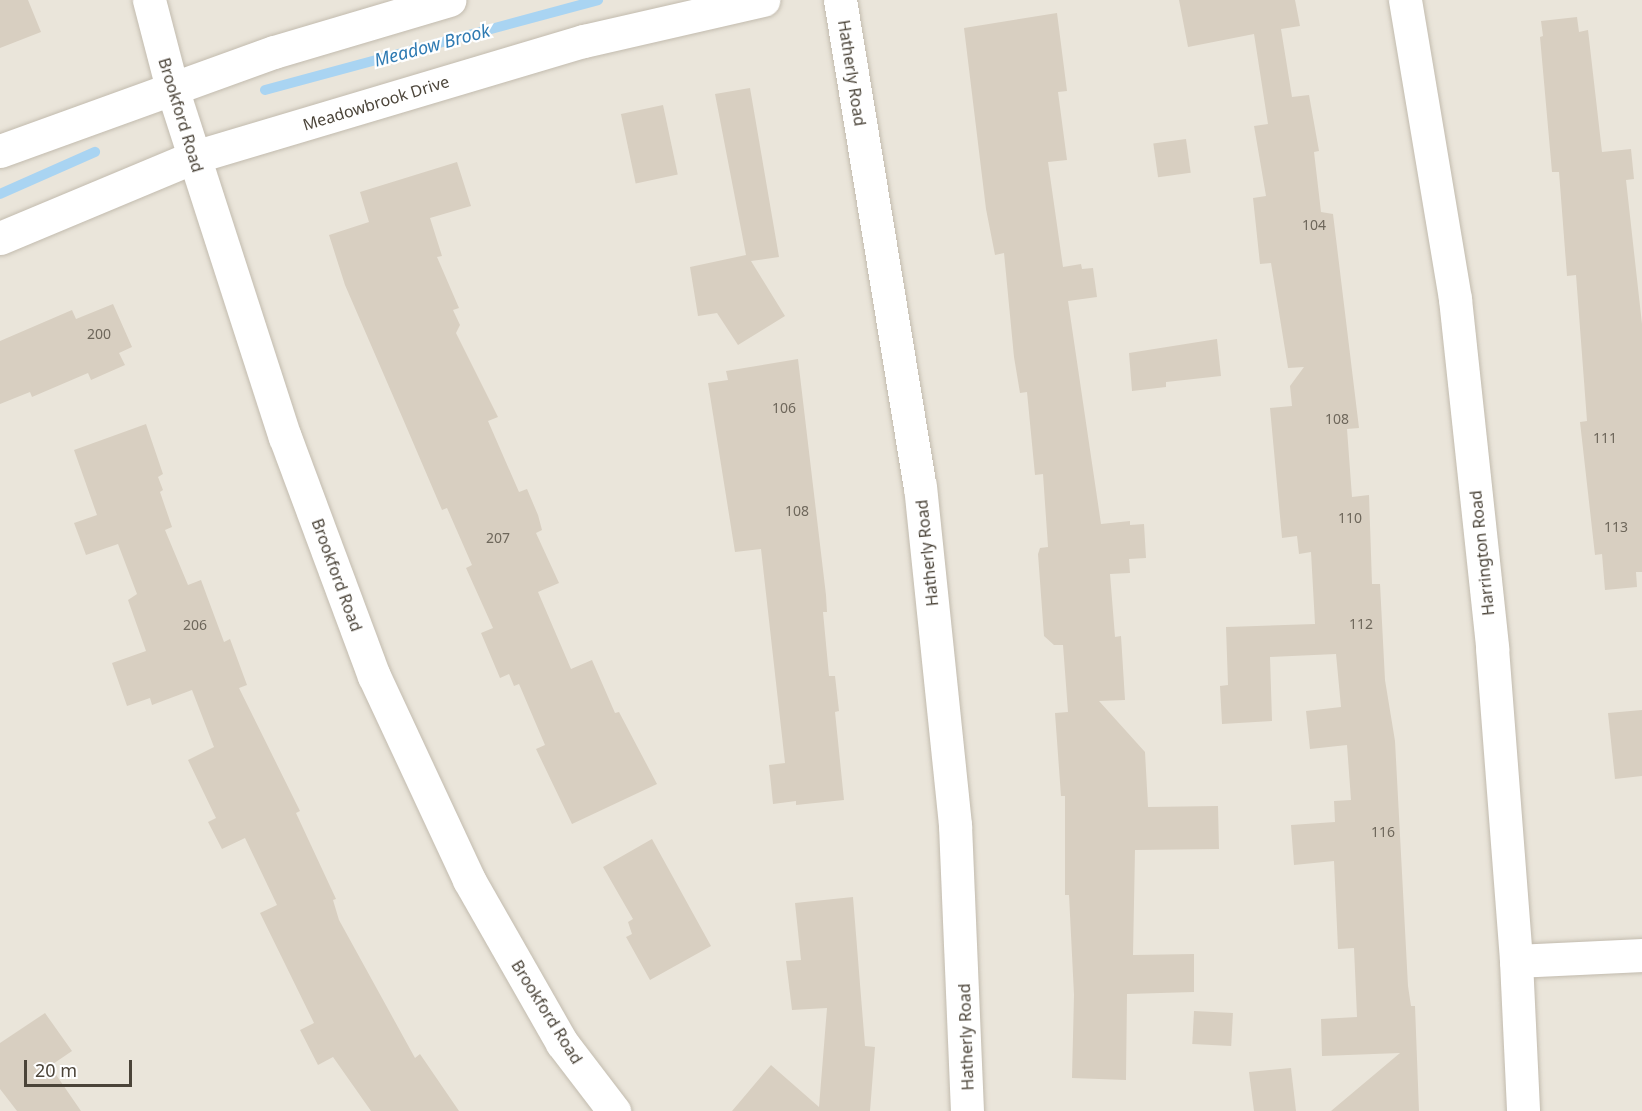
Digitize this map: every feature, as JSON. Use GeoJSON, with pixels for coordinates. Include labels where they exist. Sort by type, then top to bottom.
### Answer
{"type":"FeatureCollection","features":[{"type":"Feature","properties":{"kind":"street","name":"Brookford Road"},"geometry":{"type":"LineString","coordinates":[[149,0],[172,88],[285,436],[374,676],[469,880],[562,1043],[614,1111]]}},
{"type":"Feature","properties":{"kind":"street"},"geometry":{"type":"LineString","coordinates":[[0,151],[274,52],[449,0]]}},
{"type":"Feature","properties":{"kind":"street","name":"Meadowbrook Drive"},"geometry":{"type":"LineString","coordinates":[[0,238],[194,157],[584,41],[763,0]]}},
{"type":"Feature","properties":{"kind":"street","name":"Hatherly Road"},"geometry":{"type":"LineString","coordinates":[[840,0],[920,486],[955,825],[967,1111]]}},
{"type":"Feature","properties":{"kind":"street","name":"Harrington Road"},"geometry":{"type":"LineString","coordinates":[[1405,0],[1455,299],[1492,648],[1516,961],[1523,1111]]}},
{"type":"Feature","properties":{"kind":"street"},"geometry":{"type":"LineString","coordinates":[[1516,961],[1642,956]]}},
{"type":"Feature","properties":{"kind":"shaded area"},"geometry":{"type":"Polygon","coordinates":[[[0,0],[1642,0],[1642,1111],[0,1111],[0,0]]]}},
{"type":"Feature","properties":{"kind":"building"},"geometry":{"type":"Polygon","coordinates":[[[0,0],[28,0],[41,32],[0,48],[0,0]]]}},
{"type":"Feature","properties":{"kind":"building"},"geometry":{"type":"Polygon","coordinates":[[[1179,0],[1295,0],[1300,26],[1281,29],[1292,97],[1309,95],[1319,151],[1314,152],[1321,212],[1333,214],[1359,428],[1347,429],[1352,497],[1369,495],[1372,584],[1380,584],[1385,680],[1395,741],[1408,986],[1411,1006],[1415,1006],[1419,1111],[1331,1111],[1400,1053],[1322,1056],[1321,1019],[1357,1017],[1354,948],[1338,949],[1334,861],[1294,865],[1291,825],[1335,822],[1334,801],[1351,800],[1347,745],[1310,749],[1306,711],[1341,707],[1336,654],[1270,657],[1272,721],[1222,724],[1220,686],[1228,685],[1226,627],[1315,624],[1311,552],[1299,554],[1297,536],[1282,538],[1270,408],[1292,406],[1290,386],[1304,367],[1288,368],[1271,263],[1260,264],[1253,198],[1266,196],[1254,126],[1268,124],[1254,34],[1188,47],[1179,0]]]}},
{"type":"Feature","properties":{"kind":"building"},"geometry":{"type":"Polygon","coordinates":[[[1057,13],[1067,91],[1058,92],[1067,160],[1048,162],[1063,267],[1081,264],[1082,269],[1093,268],[1097,297],[1068,301],[1101,524],[1130,521],[1130,525],[1144,524],[1146,558],[1129,559],[1130,573],[1110,574],[1115,637],[1121,636],[1125,700],[1099,701],[1145,752],[1148,807],[1218,806],[1219,849],[1135,850],[1133,955],[1194,954],[1194,992],[1127,994],[1126,1080],[1072,1078],[1074,995],[1069,895],[1065,895],[1065,796],[1061,796],[1055,713],[1068,712],[1063,645],[1054,645],[1044,636],[1038,554],[1040,548],[1048,547],[1043,474],[1035,475],[1027,392],[1020,393],[1014,357],[1004,253],[995,255],[986,209],[964,28],[1057,13]]]}},
{"type":"Feature","properties":{"kind":"building"},"geometry":{"type":"Polygon","coordinates":[[[1577,17],[1579,32],[1588,30],[1602,152],[1631,149],[1634,179],[1626,180],[1642,324],[1642,572],[1636,572],[1637,587],[1605,590],[1602,554],[1595,555],[1580,422],[1587,421],[1576,275],[1567,276],[1559,172],[1552,172],[1540,37],[1543,36],[1541,21],[1577,17]]]}},
{"type":"Feature","properties":{"kind":"building"},"geometry":{"type":"Polygon","coordinates":[[[750,88],[779,257],[751,261],[785,316],[738,345],[717,313],[698,316],[690,267],[746,255],[715,94],[750,88]]]}},
{"type":"Feature","properties":{"kind":"building"},"geometry":{"type":"Polygon","coordinates":[[[663,105],[678,174],[636,183],[621,114],[663,105]]]}},
{"type":"Feature","properties":{"kind":"building"},"geometry":{"type":"Polygon","coordinates":[[[1186,139],[1191,173],[1158,177],[1153,144],[1186,139]]]}},
{"type":"Feature","properties":{"kind":"building"},"geometry":{"type":"Polygon","coordinates":[[[457,162],[471,206],[430,218],[442,256],[437,257],[459,308],[453,310],[460,325],[456,333],[498,417],[488,421],[519,492],[527,489],[542,530],[536,533],[559,583],[538,592],[571,669],[592,660],[615,713],[619,712],[657,784],[572,824],[536,749],[545,745],[519,684],[514,686],[509,674],[500,678],[481,633],[493,628],[466,568],[472,565],[447,508],[442,510],[345,285],[329,235],[369,222],[360,192],[457,162]]]}},
{"type":"Feature","properties":{"kind":"building"},"geometry":{"type":"Polygon","coordinates":[[[113,304],[132,347],[119,353],[125,365],[91,380],[88,373],[32,397],[30,392],[0,404],[0,341],[72,310],[76,319],[113,304]]]}},
{"type":"Feature","properties":{"kind":"building"},"geometry":{"type":"Polygon","coordinates":[[[1217,339],[1221,376],[1166,382],[1166,387],[1132,391],[1129,353],[1217,339]]]}},
{"type":"Feature","properties":{"kind":"building"},"geometry":{"type":"Polygon","coordinates":[[[798,359],[826,595],[827,612],[823,612],[829,676],[835,676],[839,711],[835,712],[844,800],[796,805],[796,801],[773,804],[769,765],[785,763],[761,549],[735,552],[708,383],[728,380],[726,371],[798,359]]]}},
{"type":"Feature","properties":{"kind":"building"},"geometry":{"type":"Polygon","coordinates":[[[146,424],[163,474],[158,477],[163,490],[160,492],[172,527],[165,530],[188,585],[201,580],[224,642],[230,639],[247,685],[239,688],[300,811],[296,813],[336,899],[333,900],[339,920],[415,1058],[420,1054],[459,1111],[371,1111],[333,1057],[318,1065],[300,1030],[314,1023],[260,913],[277,905],[245,838],[222,849],[208,822],[216,818],[188,760],[214,747],[192,690],[152,705],[150,698],[127,706],[112,663],[146,651],[128,600],[137,594],[118,544],[86,555],[74,523],[97,515],[74,450],[146,424]]]}},
{"type":"Feature","properties":{"kind":"building"},"geometry":{"type":"Polygon","coordinates":[[[1642,710],[1642,776],[1615,779],[1608,713],[1642,710]]]}},
{"type":"Feature","properties":{"kind":"building"},"geometry":{"type":"Polygon","coordinates":[[[652,839],[711,946],[650,980],[626,937],[632,934],[628,922],[633,919],[603,867],[652,839]]]}},
{"type":"Feature","properties":{"kind":"building"},"geometry":{"type":"Polygon","coordinates":[[[853,897],[865,1046],[875,1047],[870,1111],[732,1111],[771,1065],[819,1107],[827,1008],[792,1010],[786,961],[801,960],[795,903],[853,897]]]}},
{"type":"Feature","properties":{"kind":"building"},"geometry":{"type":"Polygon","coordinates":[[[1194,1011],[1233,1013],[1231,1046],[1192,1044],[1194,1011]]]}},
{"type":"Feature","properties":{"kind":"building"},"geometry":{"type":"Polygon","coordinates":[[[45,1013],[72,1051],[50,1066],[81,1111],[17,1111],[0,1089],[0,1043],[45,1013]]]}},
{"type":"Feature","properties":{"kind":"building"},"geometry":{"type":"Polygon","coordinates":[[[1291,1068],[1296,1111],[1254,1111],[1249,1072],[1291,1068]]]}},
{"type":"Feature","properties":{"kind":"waterway","name":"Meadow Brook"},"geometry":{"type":"LineString","coordinates":[[265,90],[598,0]]}},
{"type":"Feature","properties":{"kind":"waterway","name":"Meadow Brook"},"geometry":{"type":"LineString","coordinates":[[0,194],[95,152]]}}]}
